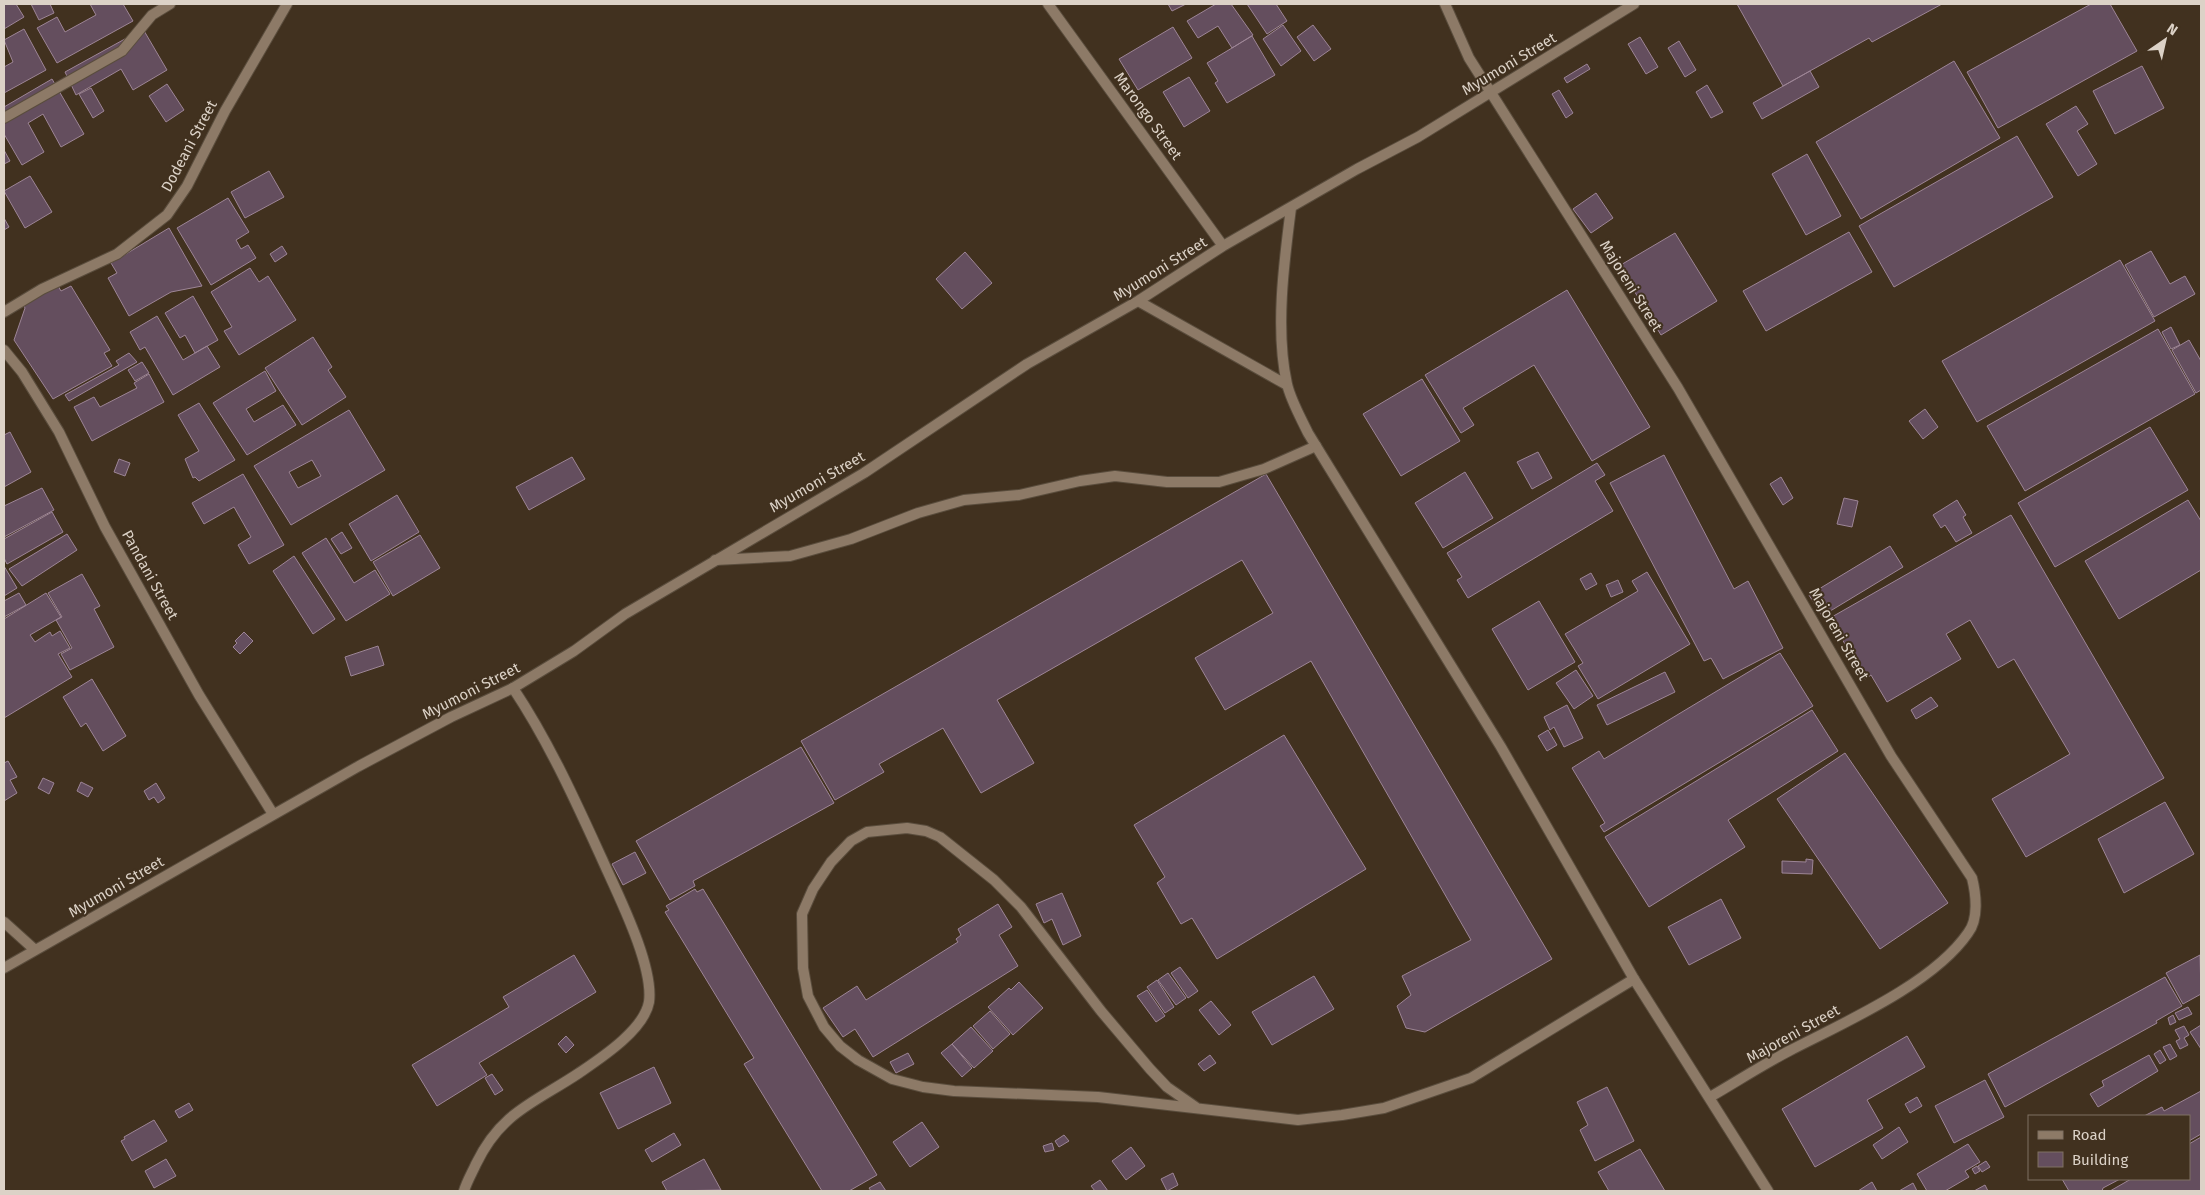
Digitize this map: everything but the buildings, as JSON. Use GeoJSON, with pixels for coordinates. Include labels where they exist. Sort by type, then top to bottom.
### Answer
{"type":"FeatureCollection","features":[{"type":"Feature","properties":{"kind":"street"},"geometry":{"type":"LineString","coordinates":[[4,118],[122,51],[152,15],[170,4]]}},
{"type":"Feature","properties":{"kind":"street","name":"Dodeani Street"},"geometry":{"type":"LineString","coordinates":[[4,312],[42,289],[117,254],[166,215],[187,186],[225,111],[287,4]]}},
{"type":"Feature","properties":{"kind":"street","name":"Marongo Street"},"geometry":{"type":"LineString","coordinates":[[1048,4],[1223,246]]}},
{"type":"Feature","properties":{"kind":"street","name":"Majoreni Street"},"geometry":{"type":"LineString","coordinates":[[1445,4],[1469,58],[1678,388],[1830,647],[1873,727],[1972,878],[1975,891],[1974,918],[1970,932],[1945,959],[1925,974],[1844,1023],[1710,1097]]}},
{"type":"Feature","properties":{"kind":"street","name":"Myumoni Street"},"geometry":{"type":"LineString","coordinates":[[4,968],[273,814],[442,722],[513,688],[574,651],[625,614],[864,473],[1027,364],[1138,301],[1223,246],[1357,169],[1418,137],[1634,4]]}},
{"type":"Feature","properties":{"kind":"street"},"geometry":{"type":"LineString","coordinates":[[1291,208],[1283,291],[1282,340],[1287,385],[1308,433],[1500,747],[1634,979],[1768,1191]]}},
{"type":"Feature","properties":{"kind":"street"},"geometry":{"type":"LineString","coordinates":[[1138,301],[1287,385]]}},
{"type":"Feature","properties":{"kind":"street","name":"Pandani Street"},"geometry":{"type":"LineString","coordinates":[[4,350],[22,372],[59,432],[105,527],[198,695],[273,814]]}},
{"type":"Feature","properties":{"kind":"street"},"geometry":{"type":"LineString","coordinates":[[715,560],[790,556],[851,539],[918,513],[964,500],[1018,495],[1080,481],[1116,476],[1167,482],[1219,482],[1264,469],[1316,446]]}},
{"type":"Feature","properties":{"kind":"street"},"geometry":{"type":"LineString","coordinates":[[464,1191],[487,1142],[496,1130],[528,1104],[616,1047],[639,1022],[649,1000],[646,971],[619,898],[545,739],[513,688]]}},
{"type":"Feature","properties":{"kind":"street"},"geometry":{"type":"LineString","coordinates":[[1197,1108],[1167,1087],[1150,1069],[1007,892],[940,836],[926,831],[907,828],[867,832],[851,841],[831,862],[813,889],[802,914],[803,968],[808,996],[824,1027],[840,1046],[858,1060],[892,1078],[923,1088],[1098,1097],[1298,1120],[1342,1115],[1393,1105],[1471,1078],[1634,979]]}},
{"type":"Feature","properties":{"kind":"street"},"geometry":{"type":"LineString","coordinates":[[4,922],[35,950]]}}]}
